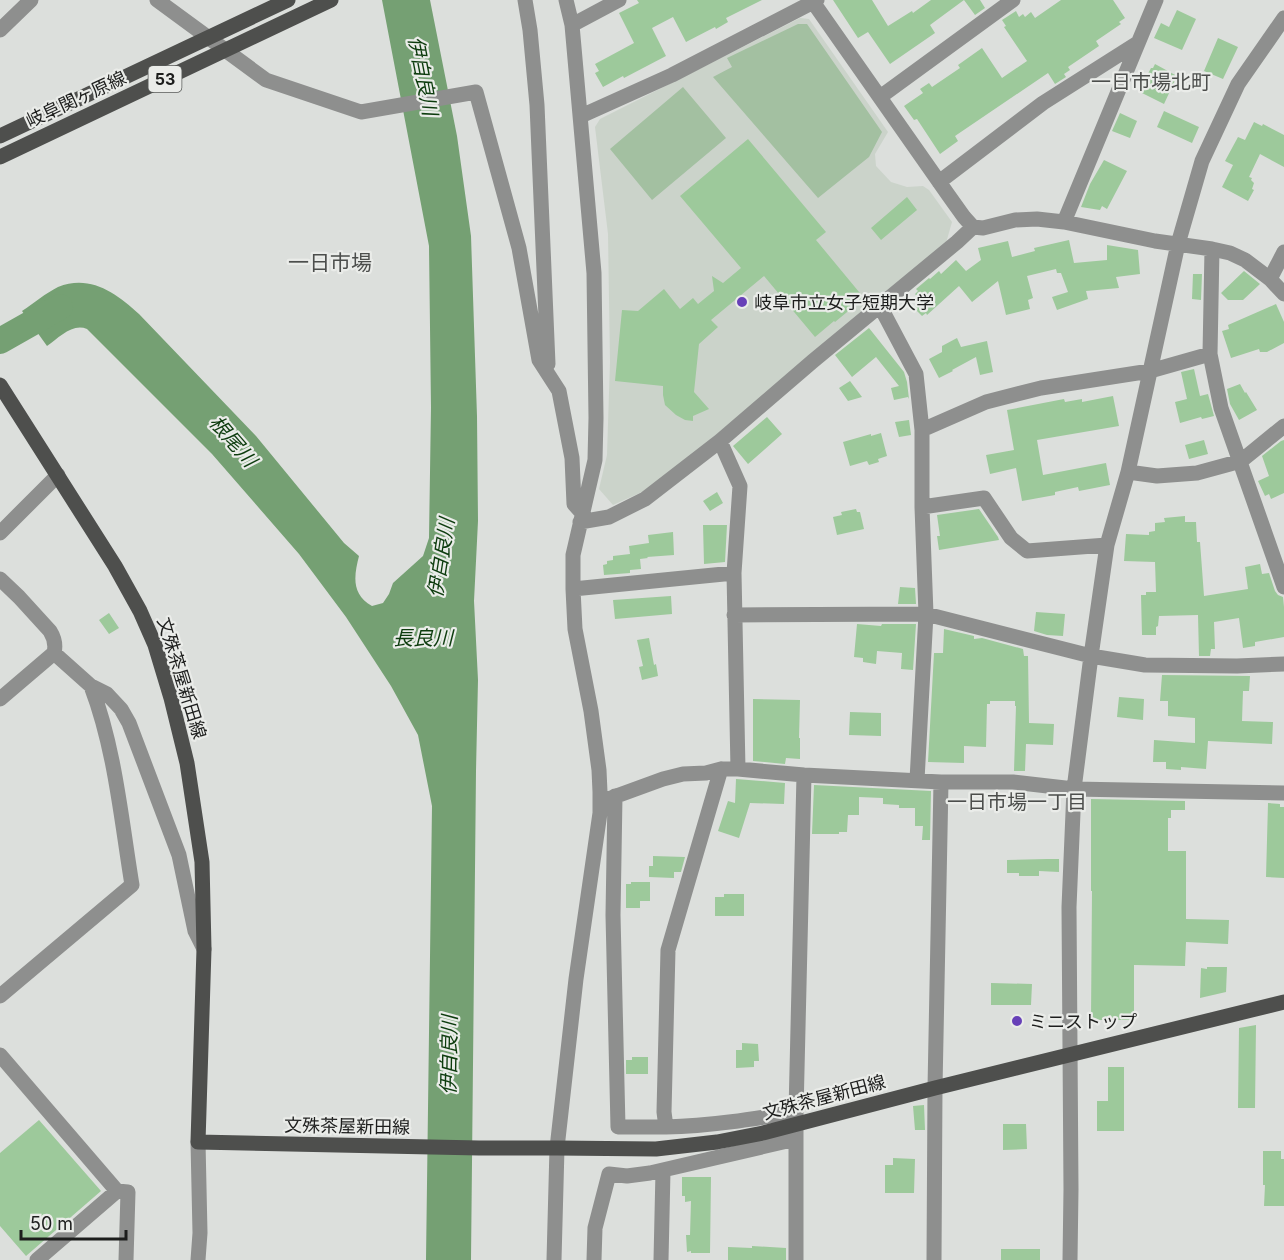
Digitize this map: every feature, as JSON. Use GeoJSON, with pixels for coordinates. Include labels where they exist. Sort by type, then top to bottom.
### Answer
{"type":"FeatureCollection","features":[{"type":"Feature","properties":{"kind":"main road","name":"岐阜関ヶ原線"},"geometry":{"type":"LineString","coordinates":[[0,136],[288,0]]}},
{"type":"Feature","properties":{"kind":"main road","name":"岐阜関ヶ原線"},"geometry":{"type":"LineString","coordinates":[[0,157],[331,0]]}},
{"type":"Feature","properties":{"kind":"main road","name":"文殊茶屋新田線"},"geometry":{"type":"LineString","coordinates":[[0,385],[115,566],[140,611],[158,655],[171,698],[187,763],[202,862],[204,949],[198,1142],[656,1149],[717,1142],[796,1125],[935,1088],[1284,1002]]}},
{"type":"Feature","properties":{"kind":"street"},"geometry":{"type":"LineString","coordinates":[[0,30],[31,0]]}},
{"type":"Feature","properties":{"kind":"street"},"geometry":{"type":"LineString","coordinates":[[157,0],[266,80],[361,112],[476,92],[519,248],[539,360],[559,391],[572,458],[574,504],[581,518]]}},
{"type":"Feature","properties":{"kind":"street"},"geometry":{"type":"LineString","coordinates":[[525,0],[537,105],[548,373]]}},
{"type":"Feature","properties":{"kind":"street"},"geometry":{"type":"LineString","coordinates":[[554,1260],[556,1148],[576,979],[600,813],[599,770],[591,711],[575,630],[573,589],[573,555],[595,460],[596,418],[594,273],[572,25],[566,0]]}},
{"type":"Feature","properties":{"kind":"street"},"geometry":{"type":"LineString","coordinates":[[572,25],[619,0]]}},
{"type":"Feature","properties":{"kind":"street"},"geometry":{"type":"LineString","coordinates":[[879,97],[1013,0]]}},
{"type":"Feature","properties":{"kind":"street"},"geometry":{"type":"LineString","coordinates":[[1064,222],[1156,0]]}},
{"type":"Feature","properties":{"kind":"street"},"geometry":{"type":"LineString","coordinates":[[581,116],[672,75],[815,1],[879,97],[973,227],[983,228],[1015,220],[1037,219],[1212,249],[1230,253],[1245,260],[1270,279],[1284,294]]}},
{"type":"Feature","properties":{"kind":"street"},"geometry":{"type":"LineString","coordinates":[[1070,1260],[1069,907],[1074,789],[1107,545],[1128,471],[1184,219],[1202,160],[1238,84],[1284,18]]}},
{"type":"Feature","properties":{"kind":"street"},"geometry":{"type":"LineString","coordinates":[[939,182],[1043,103],[1137,44],[1136,47]]}},
{"type":"Feature","properties":{"kind":"street"},"geometry":{"type":"LineString","coordinates":[[581,518],[609,517],[645,499],[720,441],[973,227]]}},
{"type":"Feature","properties":{"kind":"street"},"geometry":{"type":"LineString","coordinates":[[1212,249],[1210,354],[1221,408],[1284,586]]}},
{"type":"Feature","properties":{"kind":"street"},"geometry":{"type":"LineString","coordinates":[[1270,279],[1284,252]]}},
{"type":"Feature","properties":{"kind":"street"},"geometry":{"type":"LineString","coordinates":[[880,306],[916,374],[922,430],[926,614],[917,780]]}},
{"type":"Feature","properties":{"kind":"street"},"geometry":{"type":"LineString","coordinates":[[922,430],[986,402],[1041,388],[1150,371],[1210,354]]}},
{"type":"Feature","properties":{"kind":"street"},"geometry":{"type":"LineString","coordinates":[[1128,471],[1157,476],[1197,473],[1240,461],[1284,426]]}},
{"type":"Feature","properties":{"kind":"street"},"geometry":{"type":"LineString","coordinates":[[720,441],[740,486],[734,573],[738,769]]}},
{"type":"Feature","properties":{"kind":"street"},"geometry":{"type":"LineString","coordinates":[[0,533],[58,475]]}},
{"type":"Feature","properties":{"kind":"street"},"geometry":{"type":"LineString","coordinates":[[922,507],[984,498],[1011,538],[1027,551],[1107,545]]}},
{"type":"Feature","properties":{"kind":"street"},"geometry":{"type":"LineString","coordinates":[[573,589],[734,573]]}},
{"type":"Feature","properties":{"kind":"street"},"geometry":{"type":"LineString","coordinates":[[0,579],[50,632],[56,646],[54,653],[0,699]]}},
{"type":"Feature","properties":{"kind":"street"},"geometry":{"type":"LineString","coordinates":[[734,615],[926,614],[1091,656],[1145,665],[1284,664]]}},
{"type":"Feature","properties":{"kind":"street"},"geometry":{"type":"LineString","coordinates":[[54,653],[91,686],[107,694],[121,709],[129,723],[179,855],[195,931],[204,949]]}},
{"type":"Feature","properties":{"kind":"street"},"geometry":{"type":"LineString","coordinates":[[0,996],[132,885],[111,753],[91,686]]}},
{"type":"Feature","properties":{"kind":"street"},"geometry":{"type":"LineString","coordinates":[[600,802],[663,779],[721,769],[941,782],[1013,782],[1074,789],[1284,793]]}},
{"type":"Feature","properties":{"kind":"street"},"geometry":{"type":"LineString","coordinates":[[666,1127],[664,1112],[668,950],[721,769]]}},
{"type":"Feature","properties":{"kind":"street"},"geometry":{"type":"LineString","coordinates":[[796,1260],[796,1125],[804,775]]}},
{"type":"Feature","properties":{"kind":"street"},"geometry":{"type":"LineString","coordinates":[[934,1260],[941,782]]}},
{"type":"Feature","properties":{"kind":"street"},"geometry":{"type":"LineString","coordinates":[[615,796],[613,915],[618,1127],[718,1124],[796,1125]]}},
{"type":"Feature","properties":{"kind":"street"},"geometry":{"type":"LineString","coordinates":[[0,1055],[117,1191],[128,1192],[126,1260]]}},
{"type":"Feature","properties":{"kind":"street"},"geometry":{"type":"LineString","coordinates":[[594,1260],[596,1228],[609,1174],[627,1176],[663,1170],[796,1125]]}},
{"type":"Feature","properties":{"kind":"street"},"geometry":{"type":"LineString","coordinates":[[198,1142],[199,1260]]}},
{"type":"Feature","properties":{"kind":"street"},"geometry":{"type":"LineString","coordinates":[[661,1260],[663,1170]]}},
{"type":"Feature","properties":{"kind":"street"},"geometry":{"type":"LineString","coordinates":[[36,1260],[117,1191]]}},
{"type":"Feature","properties":{"kind":"shaded area","name":"岐阜市立女子短期大学"},"geometry":{"type":"Polygon","coordinates":[[[800,18],[809,19],[888,132],[875,154],[876,166],[891,182],[907,187],[923,186],[929,190],[952,222],[946,243],[669,474],[642,492],[613,505],[599,489],[607,455],[610,362],[608,234],[595,127],[600,119],[800,18]]]}},
{"type":"Feature","properties":{"kind":"shaded area"},"geometry":{"type":"Polygon","coordinates":[[[798,24],[807,24],[882,132],[869,157],[818,198],[713,77],[732,67],[727,58],[798,24]]]}},
{"type":"Feature","properties":{"kind":"shaded area"},"geometry":{"type":"Polygon","coordinates":[[[683,87],[726,138],[652,200],[610,149],[683,87]]]}},
{"type":"Feature","properties":{"kind":"water","name":"長良川"},"geometry":{"type":"Polygon","coordinates":[[[382,0],[430,0],[457,136],[471,236],[477,416],[478,521],[474,601],[478,680],[471,1260],[426,1260],[432,806],[418,735],[391,686],[346,617],[299,554],[212,454],[87,329],[71,330],[47,346],[22,311],[58,287],[81,283],[102,288],[130,306],[256,436],[344,543],[359,556],[355,577],[360,596],[372,606],[383,603],[393,583],[423,556],[429,538],[431,407],[429,246],[382,0]]]}},
{"type":"Feature","properties":{"kind":"building"},"geometry":{"type":"Polygon","coordinates":[[[637,0],[762,0],[726,18],[728,22],[716,29],[715,27],[686,42],[673,17],[652,28],[666,56],[603,87],[595,73],[599,71],[595,64],[634,43],[619,13],[639,3],[637,0]]]}},
{"type":"Feature","properties":{"kind":"building"},"geometry":{"type":"Polygon","coordinates":[[[833,0],[872,0],[888,26],[912,11],[913,13],[931,0],[964,0],[930,25],[935,33],[890,64],[868,32],[858,38],[833,0]]]}},
{"type":"Feature","properties":{"kind":"building"},"geometry":{"type":"Polygon","coordinates":[[[964,0],[980,0],[985,8],[975,15],[964,0]]]}},
{"type":"Feature","properties":{"kind":"building"},"geometry":{"type":"Polygon","coordinates":[[[1061,0],[1113,0],[1125,18],[1119,22],[1121,24],[1096,41],[1099,46],[1068,67],[1070,70],[1064,74],[1066,77],[1055,84],[1048,73],[955,136],[958,141],[940,154],[917,119],[914,120],[904,106],[923,93],[920,89],[929,83],[932,87],[960,68],[958,65],[982,48],[1002,78],[1027,61],[1004,27],[1006,26],[1002,20],[1016,11],[1019,17],[1023,14],[1025,17],[1031,12],[1035,18],[1061,0]]]}},
{"type":"Feature","properties":{"kind":"building"},"geometry":{"type":"Polygon","coordinates":[[[1177,10],[1196,19],[1182,50],[1154,38],[1161,23],[1169,27],[1177,10]]]}},
{"type":"Feature","properties":{"kind":"building"},"geometry":{"type":"Polygon","coordinates":[[[1218,38],[1238,47],[1223,79],[1204,71],[1218,38]]]}},
{"type":"Feature","properties":{"kind":"building"},"geometry":{"type":"Polygon","coordinates":[[[1155,64],[1177,76],[1164,104],[1142,93],[1140,89],[1155,64]]]}},
{"type":"Feature","properties":{"kind":"building"},"geometry":{"type":"Polygon","coordinates":[[[1164,111],[1199,127],[1192,143],[1157,127],[1164,111]]]}},
{"type":"Feature","properties":{"kind":"building"},"geometry":{"type":"Polygon","coordinates":[[[1120,113],[1137,121],[1130,138],[1112,131],[1120,113]]]}},
{"type":"Feature","properties":{"kind":"building"},"geometry":{"type":"Polygon","coordinates":[[[1254,122],[1284,135],[1284,167],[1260,154],[1249,177],[1254,183],[1252,189],[1254,190],[1248,201],[1222,187],[1233,165],[1225,161],[1238,137],[1245,140],[1254,122]]]}},
{"type":"Feature","properties":{"kind":"building"},"geometry":{"type":"Polygon","coordinates":[[[748,139],[826,232],[816,240],[864,298],[815,337],[764,276],[711,320],[718,327],[699,344],[694,392],[709,409],[693,416],[693,421],[685,420],[665,405],[663,386],[615,381],[622,310],[638,311],[664,289],[680,309],[693,298],[698,304],[714,291],[712,276],[723,283],[741,268],[680,196],[748,139]]]}},
{"type":"Feature","properties":{"kind":"building"},"geometry":{"type":"Polygon","coordinates":[[[1104,160],[1127,171],[1107,209],[1102,206],[1100,210],[1081,207],[1090,184],[1104,160]]]}},
{"type":"Feature","properties":{"kind":"building"},"geometry":{"type":"Polygon","coordinates":[[[907,197],[917,210],[881,240],[871,228],[907,197]]]}},
{"type":"Feature","properties":{"kind":"building"},"geometry":{"type":"Polygon","coordinates":[[[1069,240],[1074,263],[1107,260],[1107,245],[1138,250],[1140,274],[1116,277],[1119,288],[1086,291],[1088,299],[1057,310],[1052,297],[1068,292],[1061,273],[1057,273],[1056,269],[1027,276],[1033,298],[1028,300],[1030,309],[1006,315],[998,281],[972,302],[959,286],[927,315],[926,313],[922,316],[914,308],[921,301],[915,294],[918,291],[916,289],[939,271],[941,274],[956,260],[966,271],[981,260],[978,248],[1008,241],[1012,257],[1035,251],[1034,248],[1069,240]]]}},
{"type":"Feature","properties":{"kind":"building"},"geometry":{"type":"Polygon","coordinates":[[[1244,271],[1260,284],[1243,300],[1228,300],[1221,293],[1244,271]]]}},
{"type":"Feature","properties":{"kind":"building"},"geometry":{"type":"Polygon","coordinates":[[[1193,274],[1202,274],[1201,300],[1192,299],[1193,274]]]}},
{"type":"Feature","properties":{"kind":"building"},"geometry":{"type":"Polygon","coordinates":[[[1276,304],[1284,322],[1284,343],[1267,352],[1260,352],[1259,349],[1231,358],[1222,331],[1229,329],[1228,325],[1276,304]]]}},
{"type":"Feature","properties":{"kind":"building"},"geometry":{"type":"Polygon","coordinates":[[[869,328],[904,372],[909,399],[908,397],[894,400],[891,388],[899,386],[876,357],[852,377],[835,355],[869,328]]]}},
{"type":"Feature","properties":{"kind":"building"},"geometry":{"type":"Polygon","coordinates":[[[957,338],[961,347],[987,341],[993,372],[980,375],[976,357],[939,378],[929,359],[942,352],[942,346],[957,338]]]}},
{"type":"Feature","properties":{"kind":"building"},"geometry":{"type":"Polygon","coordinates":[[[1194,369],[1200,396],[1208,394],[1214,416],[1180,423],[1175,402],[1187,399],[1181,372],[1194,369]]]}},
{"type":"Feature","properties":{"kind":"building"},"geometry":{"type":"Polygon","coordinates":[[[850,381],[862,397],[848,401],[839,388],[850,381]]]}},
{"type":"Feature","properties":{"kind":"building"},"geometry":{"type":"Polygon","coordinates":[[[1240,384],[1257,410],[1239,420],[1230,404],[1227,389],[1240,384]]]}},
{"type":"Feature","properties":{"kind":"building"},"geometry":{"type":"Polygon","coordinates":[[[1113,396],[1119,426],[1037,440],[1043,475],[1106,463],[1110,485],[1079,491],[1078,487],[1055,492],[1055,495],[1022,501],[1016,468],[990,474],[986,455],[1014,450],[1007,410],[1064,399],[1065,402],[1082,399],[1082,402],[1113,396]]]}},
{"type":"Feature","properties":{"kind":"building"},"geometry":{"type":"Polygon","coordinates":[[[767,417],[782,434],[748,464],[733,446],[767,417]]]}},
{"type":"Feature","properties":{"kind":"building"},"geometry":{"type":"Polygon","coordinates":[[[909,420],[911,435],[899,437],[895,422],[909,420]]]}},
{"type":"Feature","properties":{"kind":"building"},"geometry":{"type":"Polygon","coordinates":[[[881,433],[887,456],[869,465],[867,461],[850,466],[843,442],[881,433]]]}},
{"type":"Feature","properties":{"kind":"building"},"geometry":{"type":"Polygon","coordinates":[[[1204,440],[1208,454],[1189,459],[1185,445],[1204,440]]]}},
{"type":"Feature","properties":{"kind":"building"},"geometry":{"type":"Polygon","coordinates":[[[1284,440],[1284,493],[1271,499],[1269,494],[1265,496],[1258,481],[1269,476],[1262,456],[1284,440]]]}},
{"type":"Feature","properties":{"kind":"building"},"geometry":{"type":"Polygon","coordinates":[[[717,492],[723,503],[710,511],[703,501],[717,492]]]}},
{"type":"Feature","properties":{"kind":"building"},"geometry":{"type":"Polygon","coordinates":[[[856,509],[860,512],[864,529],[837,535],[833,517],[842,515],[841,512],[856,509]]]}},
{"type":"Feature","properties":{"kind":"building"},"geometry":{"type":"Polygon","coordinates":[[[979,509],[999,540],[939,550],[937,515],[979,509]]]}},
{"type":"Feature","properties":{"kind":"building"},"geometry":{"type":"Polygon","coordinates":[[[1185,516],[1185,522],[1196,522],[1197,542],[1200,542],[1204,596],[1248,589],[1245,567],[1260,564],[1262,574],[1269,573],[1275,591],[1283,597],[1284,637],[1255,642],[1255,646],[1243,648],[1239,618],[1214,622],[1215,649],[1211,649],[1210,656],[1199,656],[1198,615],[1159,616],[1156,635],[1142,635],[1141,595],[1146,595],[1146,592],[1156,592],[1155,562],[1124,561],[1126,534],[1149,535],[1149,532],[1155,531],[1155,523],[1165,522],[1164,518],[1185,516]]]}},
{"type":"Feature","properties":{"kind":"building"},"geometry":{"type":"Polygon","coordinates":[[[703,525],[727,525],[725,562],[704,564],[703,525]]]}},
{"type":"Feature","properties":{"kind":"building"},"geometry":{"type":"Polygon","coordinates":[[[673,532],[674,555],[640,559],[641,569],[630,570],[630,573],[604,575],[603,565],[613,560],[613,556],[630,554],[629,546],[649,543],[648,535],[673,532]]]}},
{"type":"Feature","properties":{"kind":"building"},"geometry":{"type":"Polygon","coordinates":[[[900,587],[915,588],[916,604],[898,604],[900,587]]]}},
{"type":"Feature","properties":{"kind":"building"},"geometry":{"type":"Polygon","coordinates":[[[671,596],[672,614],[615,619],[613,600],[671,596]]]}},
{"type":"Feature","properties":{"kind":"building"},"geometry":{"type":"Polygon","coordinates":[[[1036,612],[1065,614],[1063,636],[1034,631],[1036,612]]]}},
{"type":"Feature","properties":{"kind":"building"},"geometry":{"type":"Polygon","coordinates":[[[109,613],[119,628],[109,634],[99,620],[109,613]]]}},
{"type":"Feature","properties":{"kind":"building"},"geometry":{"type":"Polygon","coordinates":[[[857,624],[881,626],[882,624],[916,624],[913,670],[901,669],[902,653],[877,651],[876,664],[863,662],[863,658],[854,657],[857,624]]]}},
{"type":"Feature","properties":{"kind":"building"},"geometry":{"type":"Polygon","coordinates":[[[944,629],[974,636],[974,639],[982,638],[1023,649],[1024,656],[1028,656],[1029,723],[1054,724],[1053,745],[1026,744],[1025,771],[1014,771],[1015,701],[990,701],[990,704],[987,704],[986,747],[964,746],[964,763],[928,762],[934,653],[943,653],[944,629]]]}},
{"type":"Feature","properties":{"kind":"building"},"geometry":{"type":"Polygon","coordinates":[[[649,638],[658,676],[642,680],[639,667],[643,666],[637,640],[649,638]]]}},
{"type":"Feature","properties":{"kind":"building"},"geometry":{"type":"Polygon","coordinates":[[[1162,675],[1250,676],[1249,691],[1243,691],[1242,721],[1273,722],[1272,744],[1208,741],[1206,769],[1181,767],[1181,770],[1166,769],[1166,762],[1153,762],[1154,740],[1195,743],[1195,718],[1168,716],[1168,701],[1160,701],[1162,675]]]}},
{"type":"Feature","properties":{"kind":"building"},"geometry":{"type":"Polygon","coordinates":[[[1119,697],[1144,699],[1143,720],[1117,717],[1119,697]]]}},
{"type":"Feature","properties":{"kind":"building"},"geometry":{"type":"Polygon","coordinates":[[[753,699],[800,700],[800,759],[786,758],[785,764],[753,761],[753,699]]]}},
{"type":"Feature","properties":{"kind":"building"},"geometry":{"type":"Polygon","coordinates":[[[850,712],[881,713],[881,736],[849,735],[850,712]]]}},
{"type":"Feature","properties":{"kind":"building"},"geometry":{"type":"Polygon","coordinates":[[[736,779],[785,783],[784,804],[750,803],[739,838],[718,831],[728,801],[735,803],[736,779]]]}},
{"type":"Feature","properties":{"kind":"building"},"geometry":{"type":"Polygon","coordinates":[[[814,785],[931,791],[930,840],[922,840],[923,826],[915,826],[915,808],[899,808],[899,805],[883,804],[883,798],[859,797],[859,815],[848,815],[847,832],[812,834],[814,785]]]}},
{"type":"Feature","properties":{"kind":"building"},"geometry":{"type":"Polygon","coordinates":[[[1091,799],[1185,801],[1185,810],[1171,810],[1171,818],[1168,818],[1168,851],[1186,851],[1186,919],[1229,920],[1228,944],[1186,942],[1185,966],[1134,965],[1134,1020],[1091,1020],[1091,799]]]}},
{"type":"Feature","properties":{"kind":"building"},"geometry":{"type":"Polygon","coordinates":[[[1268,803],[1280,804],[1280,807],[1284,807],[1284,878],[1266,877],[1268,803]]]}},
{"type":"Feature","properties":{"kind":"building"},"geometry":{"type":"Polygon","coordinates":[[[653,856],[685,857],[681,872],[674,872],[674,878],[649,877],[649,866],[653,866],[653,856]]]}},
{"type":"Feature","properties":{"kind":"building"},"geometry":{"type":"Polygon","coordinates":[[[1059,859],[1059,872],[1039,871],[1039,876],[1019,876],[1019,873],[1007,873],[1007,860],[1059,859]]]}},
{"type":"Feature","properties":{"kind":"building"},"geometry":{"type":"Polygon","coordinates":[[[631,882],[650,882],[650,901],[640,901],[640,908],[626,908],[626,884],[631,884],[631,882]]]}},
{"type":"Feature","properties":{"kind":"building"},"geometry":{"type":"Polygon","coordinates":[[[724,894],[744,894],[744,916],[715,916],[715,897],[724,897],[724,894]]]}},
{"type":"Feature","properties":{"kind":"building"},"geometry":{"type":"Polygon","coordinates":[[[1207,967],[1227,967],[1226,992],[1200,998],[1201,968],[1207,969],[1207,967]]]}},
{"type":"Feature","properties":{"kind":"building"},"geometry":{"type":"Polygon","coordinates":[[[991,983],[1032,984],[1031,1005],[991,1005],[991,983]]]}},
{"type":"Feature","properties":{"kind":"building"},"geometry":{"type":"Polygon","coordinates":[[[1256,1025],[1255,1108],[1238,1108],[1239,1028],[1256,1025]]]}},
{"type":"Feature","properties":{"kind":"building"},"geometry":{"type":"Polygon","coordinates":[[[742,1043],[758,1044],[759,1061],[754,1061],[754,1067],[736,1068],[736,1050],[742,1050],[742,1043]]]}},
{"type":"Feature","properties":{"kind":"building"},"geometry":{"type":"Polygon","coordinates":[[[632,1057],[648,1057],[648,1074],[626,1074],[626,1060],[632,1060],[632,1057]]]}},
{"type":"Feature","properties":{"kind":"building"},"geometry":{"type":"Polygon","coordinates":[[[1108,1067],[1124,1067],[1124,1131],[1097,1131],[1097,1101],[1108,1101],[1108,1067]]]}},
{"type":"Feature","properties":{"kind":"building"},"geometry":{"type":"Polygon","coordinates":[[[924,1105],[925,1130],[915,1130],[913,1106],[924,1105]]]}},
{"type":"Feature","properties":{"kind":"building"},"geometry":{"type":"Polygon","coordinates":[[[39,1120],[101,1191],[26,1256],[0,1226],[0,1153],[39,1120]]]}},
{"type":"Feature","properties":{"kind":"building"},"geometry":{"type":"Polygon","coordinates":[[[1003,1124],[1026,1124],[1027,1149],[1003,1150],[1003,1124]]]}},
{"type":"Feature","properties":{"kind":"building"},"geometry":{"type":"Polygon","coordinates":[[[1263,1151],[1281,1151],[1281,1159],[1284,1159],[1284,1206],[1264,1206],[1263,1151]]]}},
{"type":"Feature","properties":{"kind":"building"},"geometry":{"type":"Polygon","coordinates":[[[893,1158],[915,1159],[914,1193],[885,1193],[885,1165],[893,1165],[893,1158]]]}},
{"type":"Feature","properties":{"kind":"building"},"geometry":{"type":"Polygon","coordinates":[[[682,1177],[711,1177],[710,1253],[687,1252],[686,1235],[690,1235],[691,1201],[685,1202],[685,1196],[682,1196],[682,1177]]]}},
{"type":"Feature","properties":{"kind":"building"},"geometry":{"type":"Polygon","coordinates":[[[752,1246],[786,1248],[786,1260],[728,1260],[728,1247],[752,1248],[752,1246]]]}},
{"type":"Feature","properties":{"kind":"building"},"geometry":{"type":"Polygon","coordinates":[[[1001,1249],[1040,1249],[1040,1260],[1001,1260],[1001,1249]]]}},
{"type":"Feature","properties":{"kind":"waterway","name":"根尾川"},"geometry":{"type":"LineString","coordinates":[[0,341],[60,307]]}},
{"type":"Feature","properties":{"kind":"place","name":"岐阜市立女子短期大学"},"geometry":{"type":"Point","coordinates":[742,302]}},
{"type":"Feature","properties":{"kind":"place","name":"ミニストップ"},"geometry":{"type":"Point","coordinates":[1017,1021]}},
{"type":"Feature","properties":{"kind":"district","name":"一日市場北町"},"geometry":{"type":"Point","coordinates":[1151,82]}},
{"type":"Feature","properties":{"kind":"district","name":"一日市場"},"geometry":{"type":"Point","coordinates":[330,262]}},
{"type":"Feature","properties":{"kind":"district","name":"一日市場一丁目"},"geometry":{"type":"Point","coordinates":[1017,802]}},
{"type":"Feature","properties":{"kind":"water label","name":"伊自良川"},"geometry":{"type":"Point","coordinates":[423,76]}},
{"type":"Feature","properties":{"kind":"water label","name":"伊自良川"},"geometry":{"type":"Point","coordinates":[441,558]}},
{"type":"Feature","properties":{"kind":"water label","name":"伊自良川"},"geometry":{"type":"Point","coordinates":[449,1055]}}]}
